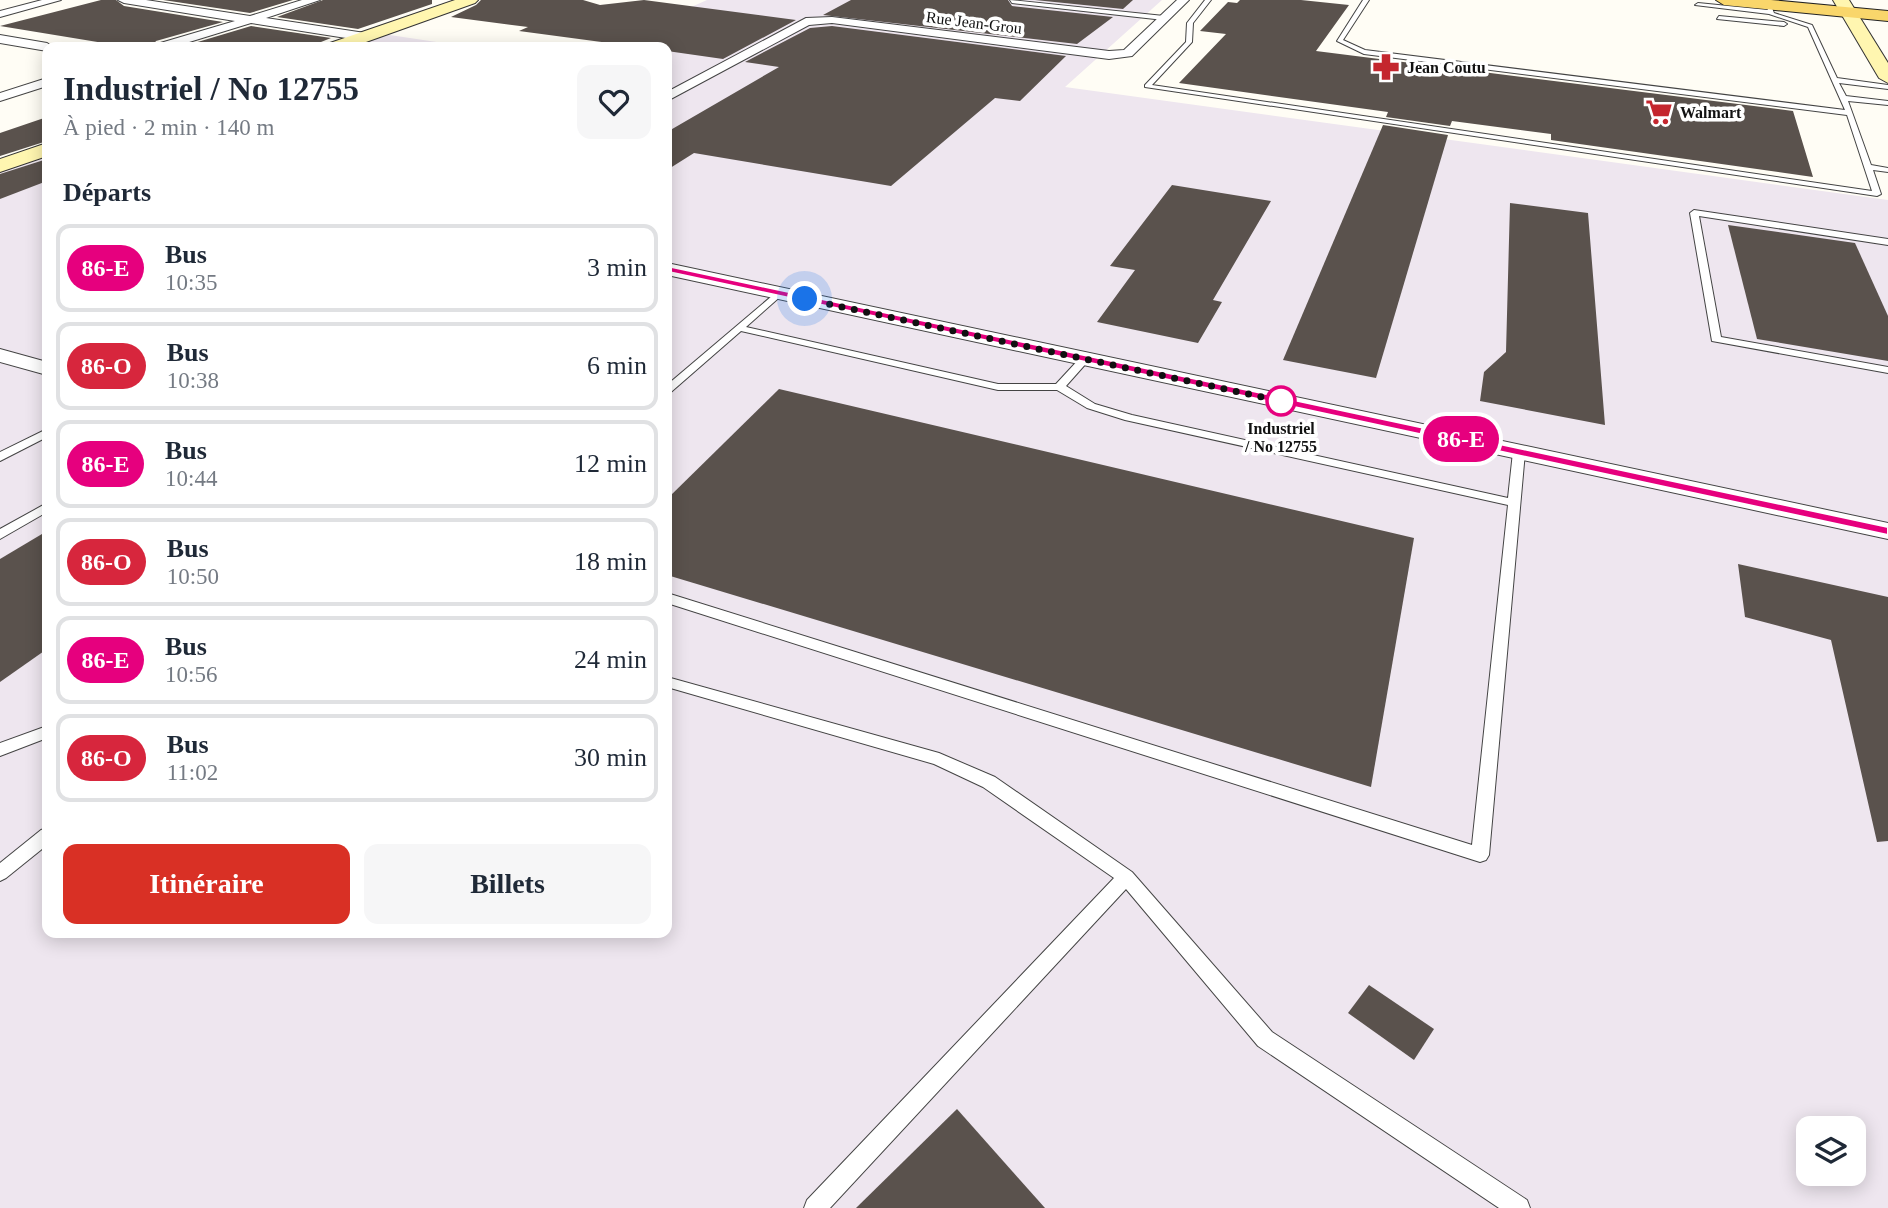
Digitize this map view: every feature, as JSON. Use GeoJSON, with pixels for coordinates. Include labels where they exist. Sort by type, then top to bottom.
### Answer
{"type":"FeatureCollection","features":[{"type":"Feature","properties":{"kind":"main road"},"geometry":{"type":"LineString","coordinates":[[1724,0],[1770,8],[1844,5]]}},
{"type":"Feature","properties":{"kind":"main road"},"geometry":{"type":"LineString","coordinates":[[1805,0],[1881,12]]}},
{"type":"Feature","properties":{"kind":"street"},"geometry":{"type":"LineString","coordinates":[[0,14],[55,0]]}},
{"type":"Feature","properties":{"kind":"street"},"geometry":{"type":"LineString","coordinates":[[124,0],[365,37]]}},
{"type":"Feature","properties":{"kind":"street"},"geometry":{"type":"LineString","coordinates":[[177,42],[314,0]]}},
{"type":"Feature","properties":{"kind":"street"},"geometry":{"type":"LineString","coordinates":[[350,42],[470,0]]}},
{"type":"Feature","properties":{"kind":"street"},"geometry":{"type":"LineString","coordinates":[[1164,18],[1183,0]]}},
{"type":"Feature","properties":{"kind":"street"},"geometry":{"type":"LineString","coordinates":[[1844,5],[1888,78]]}},
{"type":"Feature","properties":{"kind":"street","name":"Rue Jean-Grou"},"geometry":{"type":"LineString","coordinates":[[672,94],[806,22],[832,20],[1109,55],[1128,53],[1164,18]]}},
{"type":"Feature","properties":{"kind":"street"},"geometry":{"type":"LineString","coordinates":[[0,39],[42,46]]}},
{"type":"Feature","properties":{"kind":"street"},"geometry":{"type":"LineString","coordinates":[[0,97],[42,84]]}},
{"type":"Feature","properties":{"kind":"street"},"geometry":{"type":"LineString","coordinates":[[0,166],[42,151]]}},
{"type":"Feature","properties":{"kind":"street"},"geometry":{"type":"LineString","coordinates":[[672,270],[1888,531]]}},
{"type":"Feature","properties":{"kind":"street"},"geometry":{"type":"LineString","coordinates":[[0,355],[42,368]]}},
{"type":"Feature","properties":{"kind":"lane"},"geometry":{"type":"LineString","coordinates":[[1014,0],[1012,1],[1164,18]]}},
{"type":"Feature","properties":{"kind":"lane"},"geometry":{"type":"LineString","coordinates":[[1208,0],[1189,23],[1189,42],[1147,86],[1877,194],[1850,113],[1810,26],[1770,8],[1698,5]]}},
{"type":"Feature","properties":{"kind":"lane"},"geometry":{"type":"LineString","coordinates":[[1366,0],[1340,41],[1364,52],[1850,113]]}},
{"type":"Feature","properties":{"kind":"lane"},"geometry":{"type":"LineString","coordinates":[[1719,18],[1810,26]]}},
{"type":"Feature","properties":{"kind":"lane"},"geometry":{"type":"LineString","coordinates":[[1835,80],[1888,87]]}},
{"type":"Feature","properties":{"kind":"lane"},"geometry":{"type":"LineString","coordinates":[[1843,98],[1888,103]]}},
{"type":"Feature","properties":{"kind":"lane"},"geometry":{"type":"LineString","coordinates":[[1868,167],[1888,170]]}},
{"type":"Feature","properties":{"kind":"lane"},"geometry":{"type":"LineString","coordinates":[[1888,242],[1694,213],[1716,339],[1888,369]]}},
{"type":"Feature","properties":{"kind":"lane"},"geometry":{"type":"LineString","coordinates":[[672,386],[779,293]]}},
{"type":"Feature","properties":{"kind":"lane"},"geometry":{"type":"LineString","coordinates":[[739,328],[998,387],[1059,387],[1091,406],[1129,418],[1514,503]]}},
{"type":"Feature","properties":{"kind":"lane"},"geometry":{"type":"LineString","coordinates":[[1059,387],[1085,359]]}},
{"type":"Feature","properties":{"kind":"lane"},"geometry":{"type":"LineString","coordinates":[[0,457],[42,435]]}},
{"type":"Feature","properties":{"kind":"lane"},"geometry":{"type":"LineString","coordinates":[[672,600],[1480,855],[1519,452]]}},
{"type":"Feature","properties":{"kind":"lane"},"geometry":{"type":"LineString","coordinates":[[0,535],[42,511]]}},
{"type":"Feature","properties":{"kind":"lane"},"geometry":{"type":"LineString","coordinates":[[672,683],[967,770],[989,782],[1126,877],[1265,1040],[1519,1208]]}},
{"type":"Feature","properties":{"kind":"lane"},"geometry":{"type":"LineString","coordinates":[[0,750],[42,734]]}},
{"type":"Feature","properties":{"kind":"lane"},"geometry":{"type":"LineString","coordinates":[[0,873],[42,839]]}},
{"type":"Feature","properties":{"kind":"lane"},"geometry":{"type":"LineString","coordinates":[[815,1208],[1126,877]]}},
{"type":"Feature","properties":{"kind":"shaded area"},"geometry":{"type":"Polygon","coordinates":[[[707,0],[1162,0],[1065,87],[1888,200],[1888,1208],[0,1208],[0,172],[42,157],[42,938],[672,938],[672,42],[612,42],[707,0]]]}},
{"type":"Feature","properties":{"kind":"shaded area"},"geometry":{"type":"Polygon","coordinates":[[[383,34],[437,42],[361,42],[383,34]]]}},
{"type":"Feature","properties":{"kind":"building"},"geometry":{"type":"Polygon","coordinates":[[[101,0],[116,0],[124,6],[223,22],[155,42],[98,42],[0,26],[101,0]]]}},
{"type":"Feature","properties":{"kind":"building"},"geometry":{"type":"Polygon","coordinates":[[[163,0],[293,0],[250,13],[163,0]]]}},
{"type":"Feature","properties":{"kind":"building"},"geometry":{"type":"Polygon","coordinates":[[[323,0],[432,0],[432,4],[358,29],[277,17],[323,0]]]}},
{"type":"Feature","properties":{"kind":"building"},"geometry":{"type":"Polygon","coordinates":[[[481,0],[583,0],[600,5],[644,0],[796,20],[723,59],[672,52],[672,42],[602,42],[519,31],[528,27],[451,17],[481,0]]]}},
{"type":"Feature","properties":{"kind":"building"},"geometry":{"type":"Polygon","coordinates":[[[851,0],[1008,0],[1012,6],[1113,17],[1077,44],[823,15],[851,0]]]}},
{"type":"Feature","properties":{"kind":"building"},"geometry":{"type":"Polygon","coordinates":[[[1035,0],[1133,0],[1123,9],[1035,0]]]}},
{"type":"Feature","properties":{"kind":"building"},"geometry":{"type":"Polygon","coordinates":[[[1240,0],[1301,0],[1349,5],[1316,51],[1793,111],[1813,177],[1551,140],[1551,134],[1452,121],[1450,126],[1386,117],[1388,112],[1179,83],[1226,34],[1200,31],[1228,2],[1237,3],[1240,0]]]}},
{"type":"Feature","properties":{"kind":"building"},"geometry":{"type":"Polygon","coordinates":[[[251,26],[331,38],[321,42],[198,42],[251,26]]]}},
{"type":"Feature","properties":{"kind":"building"},"geometry":{"type":"Polygon","coordinates":[[[832,26],[1066,56],[1020,101],[995,98],[891,186],[694,153],[672,167],[672,129],[779,67],[745,62],[810,28],[832,26]]]}},
{"type":"Feature","properties":{"kind":"building"},"geometry":{"type":"Polygon","coordinates":[[[42,119],[42,143],[0,156],[0,133],[42,119]]]}},
{"type":"Feature","properties":{"kind":"building"},"geometry":{"type":"Polygon","coordinates":[[[1383,125],[1448,135],[1376,378],[1283,360],[1383,125]]]}},
{"type":"Feature","properties":{"kind":"building"},"geometry":{"type":"Polygon","coordinates":[[[42,161],[42,183],[0,199],[0,174],[42,161]]]}},
{"type":"Feature","properties":{"kind":"building"},"geometry":{"type":"Polygon","coordinates":[[[1172,185],[1271,201],[1213,300],[1222,302],[1198,343],[1097,322],[1135,270],[1110,266],[1172,185]]]}},
{"type":"Feature","properties":{"kind":"building"},"geometry":{"type":"Polygon","coordinates":[[[1510,203],[1588,213],[1605,425],[1480,401],[1484,372],[1506,352],[1510,203]]]}},
{"type":"Feature","properties":{"kind":"building"},"geometry":{"type":"Polygon","coordinates":[[[1728,225],[1855,243],[1888,316],[1888,361],[1757,339],[1728,225]]]}},
{"type":"Feature","properties":{"kind":"building"},"geometry":{"type":"Polygon","coordinates":[[[779,389],[1414,538],[1371,787],[672,577],[672,494],[779,389]]]}},
{"type":"Feature","properties":{"kind":"building"},"geometry":{"type":"Polygon","coordinates":[[[42,534],[42,653],[0,682],[0,559],[42,534]]]}},
{"type":"Feature","properties":{"kind":"building"},"geometry":{"type":"Polygon","coordinates":[[[1738,564],[1888,597],[1888,841],[1877,842],[1831,640],[1745,617],[1738,564]]]}},
{"type":"Feature","properties":{"kind":"building"},"geometry":{"type":"Polygon","coordinates":[[[1369,985],[1434,1029],[1414,1060],[1348,1013],[1369,985]]]}},
{"type":"Feature","properties":{"kind":"building"},"geometry":{"type":"Polygon","coordinates":[[[957,1109],[1045,1208],[856,1208],[957,1109]]]}},
{"type":"Feature","properties":{"kind":"bus line","name":"86-E"},"geometry":{"type":"LineString","coordinates":[[672,270],[1888,531]]}},
{"type":"Feature","properties":{"kind":"place","name":"Jean Coutu"},"geometry":{"type":"Point","coordinates":[1386,67]}},
{"type":"Feature","properties":{"kind":"place","name":"Walmart"},"geometry":{"type":"Point","coordinates":[1659,112]}},
{"type":"Feature","properties":{"kind":"place","name":"Industriel / No 12755"},"geometry":{"type":"Point","coordinates":[1281,401]}},
{"type":"Feature","properties":{"kind":"route"},"geometry":{"type":"LineString","coordinates":[[805,299],[1281,401]]}}]}
